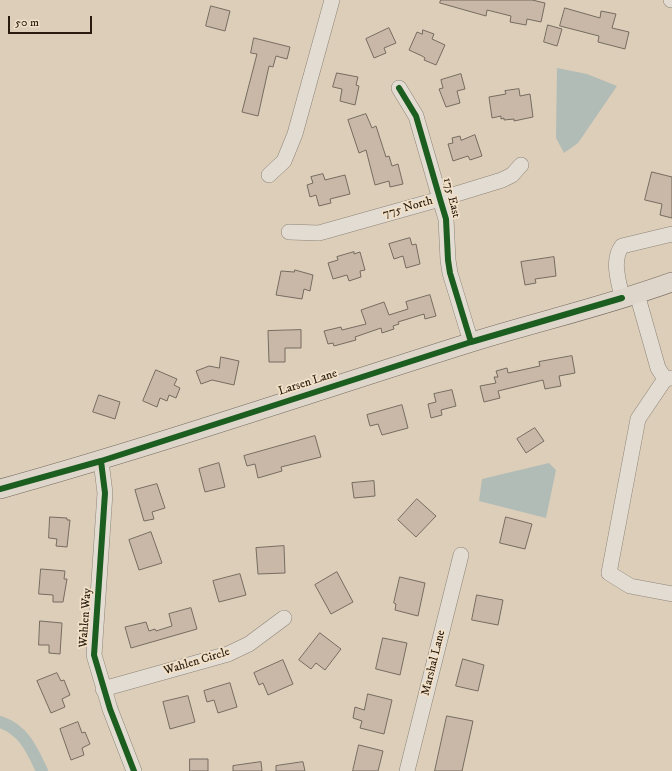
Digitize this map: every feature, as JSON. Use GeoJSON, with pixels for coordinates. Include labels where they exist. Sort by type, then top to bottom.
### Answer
{"type":"FeatureCollection","features":[{"type":"Feature","properties":{"kind":"main road","name":"Larsen Lane"},"geometry":{"type":"LineString","coordinates":[[0,489],[100,461],[471,342],[630,296],[672,282]]}},
{"type":"Feature","properties":{"kind":"street"},"geometry":{"type":"LineString","coordinates":[[269,175],[284,161],[295,134],[332,0]]}},
{"type":"Feature","properties":{"kind":"street","name":"175 East"},"geometry":{"type":"LineString","coordinates":[[399,88],[408,100],[416,116],[446,219],[449,267],[471,342]]}},
{"type":"Feature","properties":{"kind":"street","name":"775 North"},"geometry":{"type":"LineString","coordinates":[[289,232],[319,233],[502,180],[512,175],[521,165]]}},
{"type":"Feature","properties":{"kind":"street"},"geometry":{"type":"LineString","coordinates":[[672,234],[622,246],[618,252],[616,265],[630,296],[658,368],[668,378],[638,419],[609,573],[630,586],[672,594]]}},
{"type":"Feature","properties":{"kind":"street","name":"Wahlen Way"},"geometry":{"type":"LineString","coordinates":[[100,461],[105,492],[94,655],[103,689],[134,771]]}},
{"type":"Feature","properties":{"kind":"street","name":"Marshal Lane"},"geometry":{"type":"LineString","coordinates":[[407,771],[461,555]]}},
{"type":"Feature","properties":{"kind":"street","name":"Wahlen Circle"},"geometry":{"type":"LineString","coordinates":[[103,689],[228,654],[249,644],[284,618]]}},
{"type":"Feature","properties":{"kind":"shaded area"},"geometry":{"type":"Polygon","coordinates":[[[557,68],[587,74],[617,86],[578,143],[564,153],[556,138],[557,68]]]}},
{"type":"Feature","properties":{"kind":"shaded area"},"geometry":{"type":"Polygon","coordinates":[[[549,463],[556,470],[546,518],[479,501],[482,479],[549,463]]]}},
{"type":"Feature","properties":{"kind":"building"},"geometry":{"type":"Polygon","coordinates":[[[441,0],[532,0],[545,3],[541,22],[527,19],[526,25],[510,22],[511,16],[487,10],[486,16],[440,3],[441,0]]]}},
{"type":"Feature","properties":{"kind":"building"},"geometry":{"type":"Polygon","coordinates":[[[211,6],[230,11],[225,31],[206,26],[211,6]]]}},
{"type":"Feature","properties":{"kind":"building"},"geometry":{"type":"Polygon","coordinates":[[[565,8],[600,18],[601,11],[616,14],[612,28],[629,32],[625,49],[598,42],[599,36],[560,26],[565,8]]]}},
{"type":"Feature","properties":{"kind":"building"},"geometry":{"type":"Polygon","coordinates":[[[548,25],[562,29],[557,46],[544,42],[548,25]]]}},
{"type":"Feature","properties":{"kind":"building"},"geometry":{"type":"Polygon","coordinates":[[[389,28],[396,43],[384,48],[386,53],[374,58],[366,39],[389,28]]]}},
{"type":"Feature","properties":{"kind":"building"},"geometry":{"type":"Polygon","coordinates":[[[423,30],[434,34],[432,39],[445,45],[436,65],[424,60],[425,58],[422,56],[409,50],[417,32],[422,34],[423,30]]]}},
{"type":"Feature","properties":{"kind":"building"},"geometry":{"type":"Polygon","coordinates":[[[254,38],[290,47],[287,59],[276,56],[273,67],[269,66],[258,116],[242,112],[257,54],[251,53],[254,38]]]}},
{"type":"Feature","properties":{"kind":"building"},"geometry":{"type":"Polygon","coordinates":[[[337,73],[358,77],[356,85],[359,86],[355,105],[340,101],[342,89],[333,87],[337,73]]]}},
{"type":"Feature","properties":{"kind":"building"},"geometry":{"type":"Polygon","coordinates":[[[461,74],[465,89],[457,91],[460,103],[446,107],[439,89],[443,88],[441,80],[461,74]]]}},
{"type":"Feature","properties":{"kind":"building"},"geometry":{"type":"Polygon","coordinates":[[[519,89],[520,96],[530,94],[533,117],[514,121],[514,119],[501,119],[501,116],[492,118],[489,97],[506,94],[505,91],[519,89]]]}},
{"type":"Feature","properties":{"kind":"building"},"geometry":{"type":"Polygon","coordinates":[[[366,114],[372,128],[376,126],[386,157],[389,156],[392,166],[398,164],[403,184],[390,187],[389,181],[375,185],[366,150],[359,153],[348,120],[366,114]]]}},
{"type":"Feature","properties":{"kind":"building"},"geometry":{"type":"Polygon","coordinates":[[[475,135],[482,156],[470,160],[468,156],[453,161],[448,144],[453,143],[452,138],[460,136],[461,140],[475,135]]]}},
{"type":"Feature","properties":{"kind":"building"},"geometry":{"type":"Polygon","coordinates":[[[652,172],[672,177],[672,218],[660,215],[662,204],[645,200],[652,172]]]}},
{"type":"Feature","properties":{"kind":"building"},"geometry":{"type":"Polygon","coordinates":[[[323,174],[325,180],[345,175],[350,194],[330,199],[331,203],[319,206],[316,195],[310,197],[307,185],[313,183],[311,177],[323,174]]]}},
{"type":"Feature","properties":{"kind":"building"},"geometry":{"type":"Polygon","coordinates":[[[410,238],[412,245],[416,244],[420,264],[406,268],[403,256],[394,259],[389,244],[410,238]]]}},
{"type":"Feature","properties":{"kind":"building"},"geometry":{"type":"Polygon","coordinates":[[[354,252],[354,254],[360,252],[365,270],[360,271],[361,277],[349,281],[347,275],[333,279],[328,263],[338,260],[337,257],[354,252]]]}},
{"type":"Feature","properties":{"kind":"building"},"geometry":{"type":"Polygon","coordinates":[[[554,257],[556,276],[535,279],[536,283],[525,285],[521,262],[554,257]]]}},
{"type":"Feature","properties":{"kind":"building"},"geometry":{"type":"Polygon","coordinates":[[[295,270],[313,275],[310,291],[304,289],[302,299],[276,295],[281,271],[294,272],[295,270]]]}},
{"type":"Feature","properties":{"kind":"building"},"geometry":{"type":"Polygon","coordinates":[[[430,295],[436,316],[425,319],[424,314],[398,322],[399,324],[393,326],[394,329],[382,333],[381,328],[355,337],[356,340],[334,346],[333,343],[328,344],[324,331],[341,327],[342,330],[366,324],[361,310],[384,302],[389,315],[408,309],[406,302],[430,295]]]}},
{"type":"Feature","properties":{"kind":"building"},"geometry":{"type":"Polygon","coordinates":[[[301,330],[301,348],[285,348],[285,362],[269,362],[268,331],[301,330]]]}},
{"type":"Feature","properties":{"kind":"building"},"geometry":{"type":"Polygon","coordinates":[[[572,356],[575,373],[559,376],[561,386],[545,389],[543,380],[498,391],[500,398],[484,402],[480,386],[496,383],[494,377],[498,377],[496,371],[507,368],[508,373],[540,366],[539,362],[572,356]]]}},
{"type":"Feature","properties":{"kind":"building"},"geometry":{"type":"Polygon","coordinates":[[[221,357],[239,361],[234,385],[212,380],[201,384],[196,371],[209,366],[219,368],[221,357]]]}},
{"type":"Feature","properties":{"kind":"building"},"geometry":{"type":"Polygon","coordinates":[[[156,370],[177,379],[174,385],[180,388],[176,398],[169,395],[167,401],[160,398],[157,407],[143,401],[156,370]]]}},
{"type":"Feature","properties":{"kind":"building"},"geometry":{"type":"Polygon","coordinates":[[[452,390],[456,406],[441,410],[442,415],[431,418],[428,404],[436,402],[434,394],[452,390]]]}},
{"type":"Feature","properties":{"kind":"building"},"geometry":{"type":"Polygon","coordinates":[[[99,395],[120,402],[115,419],[93,412],[99,395]]]}},
{"type":"Feature","properties":{"kind":"building"},"geometry":{"type":"Polygon","coordinates":[[[402,405],[408,428],[382,435],[378,424],[370,426],[367,415],[402,405]]]}},
{"type":"Feature","properties":{"kind":"building"},"geometry":{"type":"Polygon","coordinates":[[[535,428],[544,441],[526,453],[517,439],[535,428]]]}},
{"type":"Feature","properties":{"kind":"building"},"geometry":{"type":"Polygon","coordinates":[[[315,436],[321,457],[281,467],[282,471],[258,478],[255,464],[247,466],[244,456],[315,436]]]}},
{"type":"Feature","properties":{"kind":"building"},"geometry":{"type":"Polygon","coordinates":[[[219,463],[225,487],[205,492],[199,469],[219,463]]]}},
{"type":"Feature","properties":{"kind":"building"},"geometry":{"type":"Polygon","coordinates":[[[374,481],[375,496],[354,498],[352,483],[374,481]]]}},
{"type":"Feature","properties":{"kind":"building"},"geometry":{"type":"Polygon","coordinates":[[[157,484],[165,508],[152,512],[154,519],[144,521],[135,490],[157,484]]]}},
{"type":"Feature","properties":{"kind":"building"},"geometry":{"type":"Polygon","coordinates":[[[417,499],[436,516],[416,537],[398,520],[417,499]]]}},
{"type":"Feature","properties":{"kind":"building"},"geometry":{"type":"Polygon","coordinates":[[[50,517],[67,518],[67,520],[70,520],[67,547],[56,546],[57,539],[49,538],[50,517]]]}},
{"type":"Feature","properties":{"kind":"building"},"geometry":{"type":"Polygon","coordinates":[[[506,517],[532,524],[525,549],[500,543],[506,517]]]}},
{"type":"Feature","properties":{"kind":"building"},"geometry":{"type":"Polygon","coordinates":[[[151,532],[162,563],[139,570],[129,540],[151,532]]]}},
{"type":"Feature","properties":{"kind":"building"},"geometry":{"type":"Polygon","coordinates":[[[284,546],[285,573],[258,574],[256,548],[284,546]]]}},
{"type":"Feature","properties":{"kind":"building"},"geometry":{"type":"Polygon","coordinates":[[[41,569],[65,571],[64,579],[67,579],[63,602],[53,602],[53,595],[39,594],[41,569]]]}},
{"type":"Feature","properties":{"kind":"building"},"geometry":{"type":"Polygon","coordinates":[[[337,572],[353,602],[331,614],[315,585],[337,572]]]}},
{"type":"Feature","properties":{"kind":"building"},"geometry":{"type":"Polygon","coordinates":[[[240,574],[246,595],[219,602],[213,581],[240,574]]]}},
{"type":"Feature","properties":{"kind":"building"},"geometry":{"type":"Polygon","coordinates":[[[400,577],[425,583],[418,616],[395,610],[396,604],[394,603],[400,577]]]}},
{"type":"Feature","properties":{"kind":"building"},"geometry":{"type":"Polygon","coordinates":[[[477,595],[503,600],[498,625],[472,620],[477,595]]]}},
{"type":"Feature","properties":{"kind":"building"},"geometry":{"type":"Polygon","coordinates":[[[191,608],[197,629],[131,648],[125,627],[146,622],[149,631],[155,629],[156,631],[172,626],[169,614],[191,608]]]}},
{"type":"Feature","properties":{"kind":"building"},"geometry":{"type":"Polygon","coordinates":[[[40,621],[62,623],[60,654],[49,653],[49,645],[39,645],[40,621]]]}},
{"type":"Feature","properties":{"kind":"building"},"geometry":{"type":"Polygon","coordinates":[[[320,633],[341,649],[325,670],[316,663],[311,669],[299,660],[320,633]]]}},
{"type":"Feature","properties":{"kind":"building"},"geometry":{"type":"Polygon","coordinates":[[[383,638],[407,643],[400,675],[376,669],[383,638]]]}},
{"type":"Feature","properties":{"kind":"building"},"geometry":{"type":"Polygon","coordinates":[[[463,659],[484,665],[478,691],[456,686],[463,659]]]}},
{"type":"Feature","properties":{"kind":"building"},"geometry":{"type":"Polygon","coordinates":[[[283,660],[293,684],[268,695],[263,683],[259,685],[254,673],[283,660]]]}},
{"type":"Feature","properties":{"kind":"building"},"geometry":{"type":"Polygon","coordinates":[[[57,673],[61,681],[64,680],[70,695],[62,699],[65,707],[51,713],[37,681],[57,673]]]}},
{"type":"Feature","properties":{"kind":"building"},"geometry":{"type":"Polygon","coordinates":[[[230,683],[237,707],[218,713],[214,700],[207,702],[204,691],[230,683]]]}},
{"type":"Feature","properties":{"kind":"building"},"geometry":{"type":"Polygon","coordinates":[[[368,694],[392,700],[384,734],[360,728],[362,721],[353,718],[355,707],[364,710],[368,694]]]}},
{"type":"Feature","properties":{"kind":"building"},"geometry":{"type":"Polygon","coordinates":[[[188,696],[195,722],[170,729],[163,702],[188,696]]]}},
{"type":"Feature","properties":{"kind":"building"},"geometry":{"type":"Polygon","coordinates":[[[447,716],[473,721],[462,771],[435,771],[447,716]]]}},
{"type":"Feature","properties":{"kind":"building"},"geometry":{"type":"Polygon","coordinates":[[[78,722],[82,733],[85,732],[90,744],[82,748],[84,755],[71,760],[60,729],[78,722]]]}},
{"type":"Feature","properties":{"kind":"building"},"geometry":{"type":"Polygon","coordinates":[[[359,745],[383,751],[378,771],[353,771],[359,745]]]}},
{"type":"Feature","properties":{"kind":"building"},"geometry":{"type":"Polygon","coordinates":[[[190,759],[208,759],[208,771],[190,771],[190,759]]]}},
{"type":"Feature","properties":{"kind":"building"},"geometry":{"type":"Polygon","coordinates":[[[261,762],[262,771],[233,771],[233,766],[261,762]]]}},
{"type":"Feature","properties":{"kind":"building"},"geometry":{"type":"Polygon","coordinates":[[[303,762],[305,771],[276,771],[276,766],[303,762]]]}},
{"type":"Feature","properties":{"kind":"waterway"},"geometry":{"type":"LineString","coordinates":[[0,722],[21,735],[31,748],[42,771]]}},
{"type":"Feature","properties":{"kind":"cycle path"},"geometry":{"type":"LineString","coordinates":[[399,88],[416,116],[446,219],[450,273],[471,342]]}},
{"type":"Feature","properties":{"kind":"cycle path"},"geometry":{"type":"LineString","coordinates":[[0,489],[101,461],[471,342],[622,298]]}},
{"type":"Feature","properties":{"kind":"cycle path"},"geometry":{"type":"LineString","coordinates":[[101,461],[105,493],[94,655],[110,709],[134,771]]}}]}
